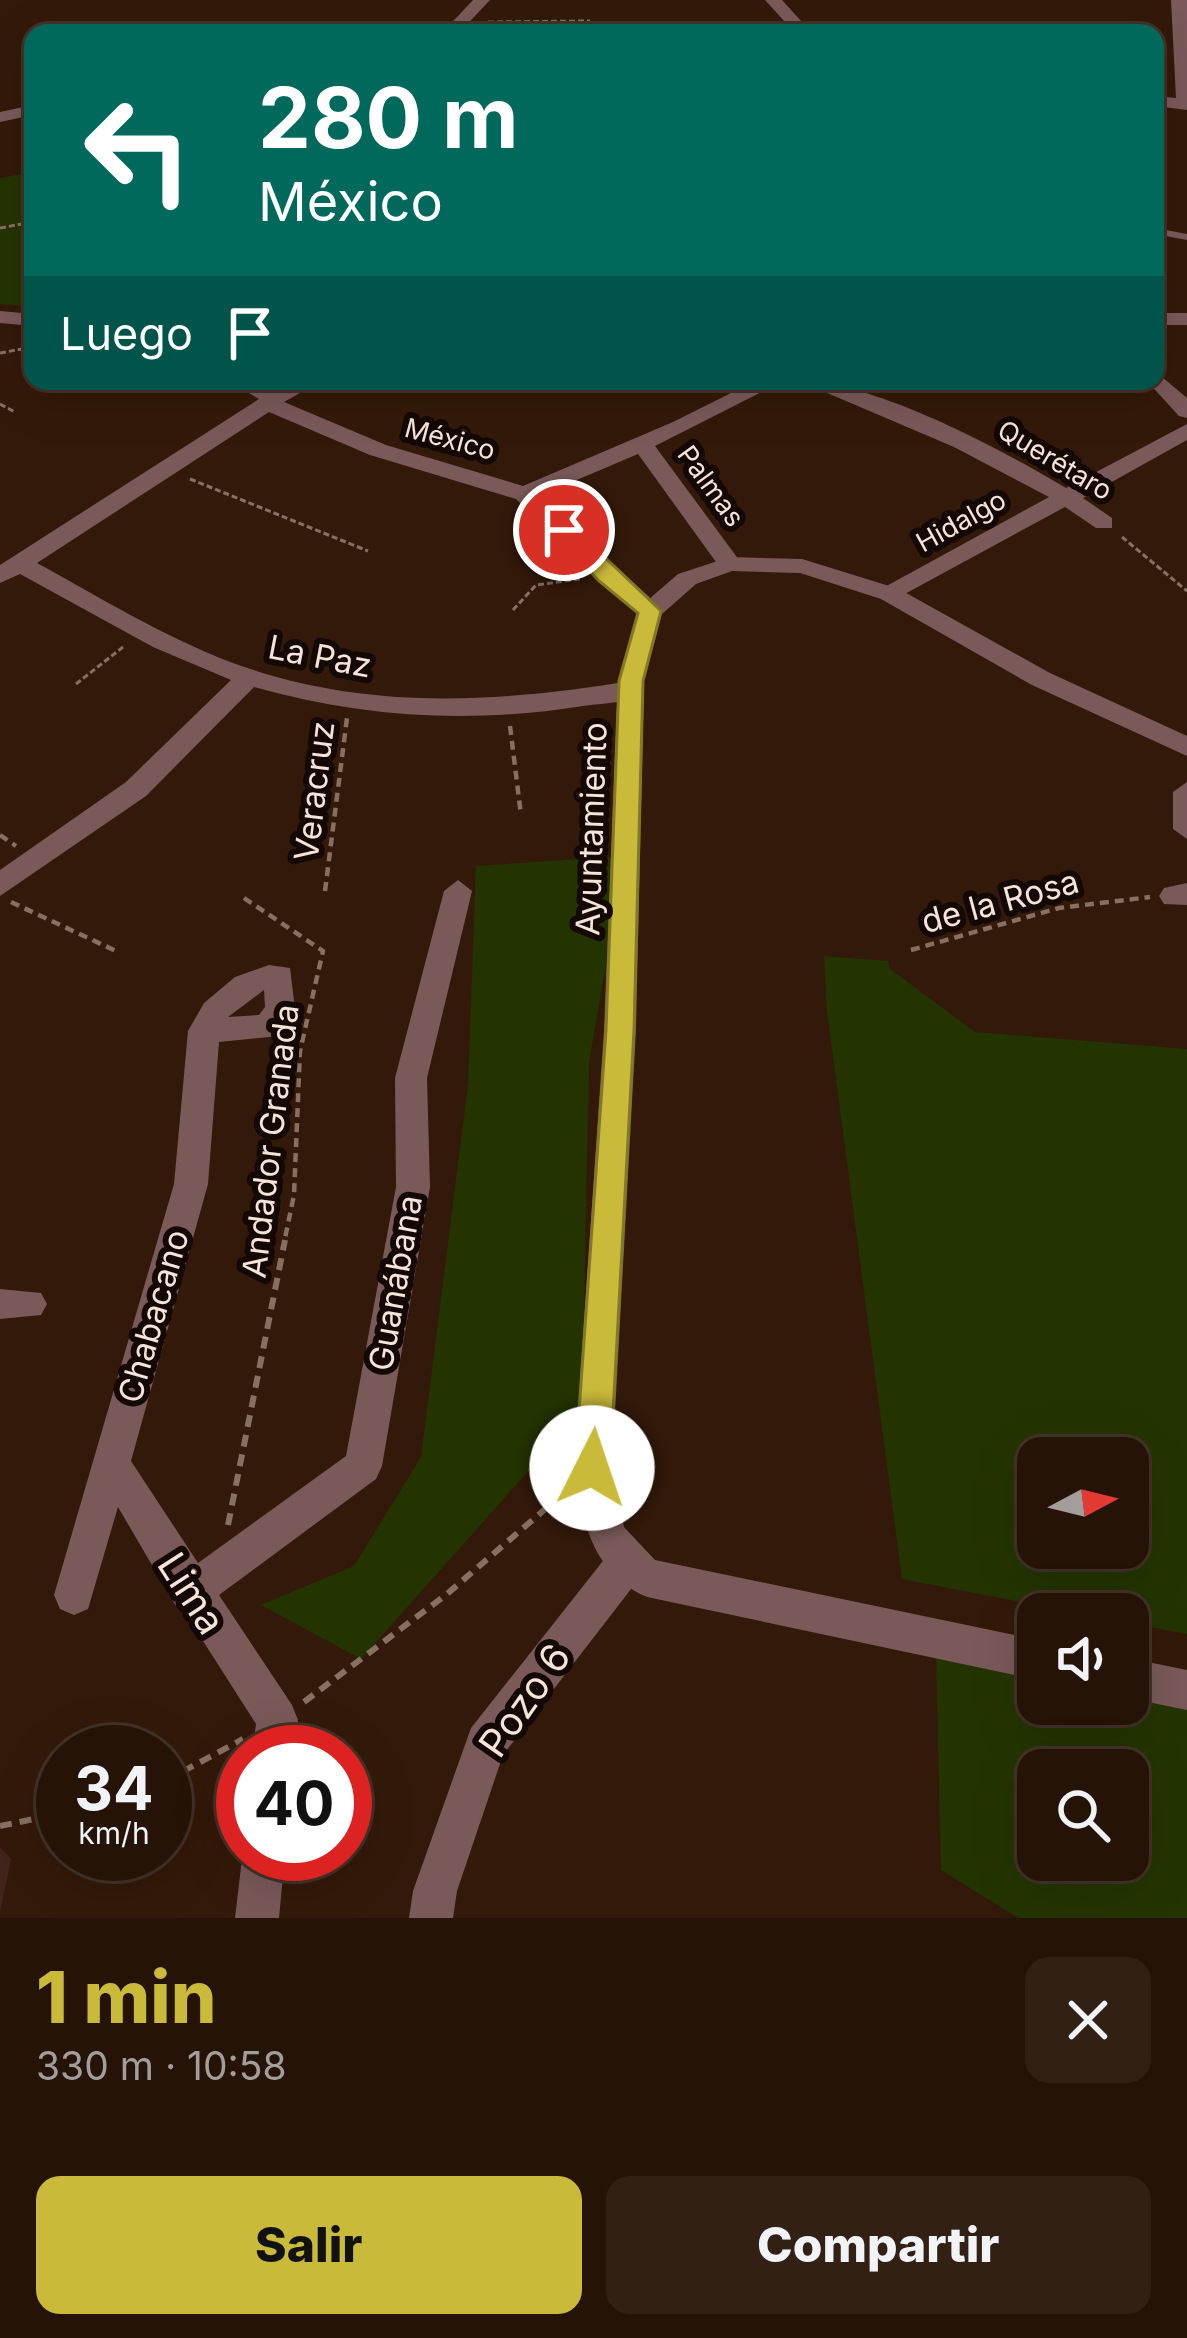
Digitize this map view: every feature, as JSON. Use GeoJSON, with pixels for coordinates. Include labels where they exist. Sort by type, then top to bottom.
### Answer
{"type":"FeatureCollection","features":[{"type":"Feature","properties":{"kind":"street"},"geometry":{"type":"LineString","coordinates":[[459,24],[482,0]]}},
{"type":"Feature","properties":{"kind":"street"},"geometry":{"type":"LineString","coordinates":[[475,24],[496,0]]}},
{"type":"Feature","properties":{"kind":"street"},"geometry":{"type":"LineString","coordinates":[[773,0],[796,24]]}},
{"type":"Feature","properties":{"kind":"street"},"geometry":{"type":"LineString","coordinates":[[1168,0],[1179,1],[1186,105]]}},
{"type":"Feature","properties":{"kind":"street"},"geometry":{"type":"LineString","coordinates":[[1164,386],[1187,411]]}},
{"type":"Feature","properties":{"kind":"street","name":"México"},"geometry":{"type":"LineString","coordinates":[[255,390],[378,450],[524,494],[607,576],[650,611]]}},
{"type":"Feature","properties":{"kind":"street"},"geometry":{"type":"LineString","coordinates":[[10,570],[292,390]]}},
{"type":"Feature","properties":{"kind":"street"},"geometry":{"type":"LineString","coordinates":[[524,494],[753,390]]}},
{"type":"Feature","properties":{"kind":"street","name":"Querétaro"},"geometry":{"type":"LineString","coordinates":[[834,390],[945,431],[1067,496],[1104,523]]}},
{"type":"Feature","properties":{"kind":"street","name":"Hidalgo"},"geometry":{"type":"LineString","coordinates":[[890,594],[1187,431]]}},
{"type":"Feature","properties":{"kind":"street","name":"Palmas"},"geometry":{"type":"LineString","coordinates":[[642,444],[730,564]]}},
{"type":"Feature","properties":{"kind":"street"},"geometry":{"type":"LineString","coordinates":[[650,611],[688,580],[730,564],[802,566],[890,594],[1041,679],[1187,746]]}},
{"type":"Feature","properties":{"kind":"street","name":"La Paz"},"geometry":{"type":"LineString","coordinates":[[10,570],[249,677],[437,710],[508,707],[631,691]]}},
{"type":"Feature","properties":{"kind":"street","name":"Ayuntamiento"},"geometry":{"type":"LineString","coordinates":[[624,1565],[602,1527],[592,1468],[621,1008],[631,691],[637,647],[650,611]]}},
{"type":"Feature","properties":{"kind":"street"},"geometry":{"type":"LineString","coordinates":[[0,885],[136,790],[249,677]]}},
{"type":"Feature","properties":{"kind":"street"},"geometry":{"type":"LineString","coordinates":[[1187,792],[1187,830]]}},
{"type":"Feature","properties":{"kind":"street","name":"Guanábana"},"geometry":{"type":"LineString","coordinates":[[204,1582],[363,1466],[413,1187],[411,1078],[458,891]]}},
{"type":"Feature","properties":{"kind":"street","name":"Chabacano"},"geometry":{"type":"LineString","coordinates":[[74,1594],[191,1184],[204,1031]]}},
{"type":"Feature","properties":{"kind":"street","name":"Lima"},"geometry":{"type":"LineString","coordinates":[[111,1463],[204,1582],[270,1725]]}},
{"type":"Feature","properties":{"kind":"street"},"geometry":{"type":"LineString","coordinates":[[624,1565],[679,1588],[1017,1656]]}},
{"type":"Feature","properties":{"kind":"street","name":"Pozo 6"},"geometry":{"type":"LineString","coordinates":[[431,1918],[435,1891],[485,1743],[624,1565]]}},
{"type":"Feature","properties":{"kind":"street"},"geometry":{"type":"LineString","coordinates":[[1149,1682],[1187,1690]]}},
{"type":"Feature","properties":{"kind":"street"},"geometry":{"type":"LineString","coordinates":[[257,1918],[260,1881]]}},
{"type":"Feature","properties":{"kind":"path"},"geometry":{"type":"LineString","coordinates":[[539,24],[590,21]]}},
{"type":"Feature","properties":{"kind":"path"},"geometry":{"type":"LineString","coordinates":[[0,404],[15,412]]}},
{"type":"Feature","properties":{"kind":"path"},"geometry":{"type":"LineString","coordinates":[[167,470],[368,551]]}},
{"type":"Feature","properties":{"kind":"path","name":"Querétaro"},"geometry":{"type":"LineString","coordinates":[[1104,523],[1187,591]]}},
{"type":"Feature","properties":{"kind":"path"},"geometry":{"type":"LineString","coordinates":[[513,610],[536,585],[607,576]]}},
{"type":"Feature","properties":{"kind":"path"},"geometry":{"type":"LineString","coordinates":[[76,684],[145,631]]}},
{"type":"Feature","properties":{"kind":"path","name":"Veracruz"},"geometry":{"type":"LineString","coordinates":[[325,891],[350,696]]}},
{"type":"Feature","properties":{"kind":"path"},"geometry":{"type":"LineString","coordinates":[[508,707],[521,815]]}},
{"type":"Feature","properties":{"kind":"path","name":"de la Rosa"},"geometry":{"type":"LineString","coordinates":[[911,950],[1019,914],[1101,899],[1180,895]]}},
{"type":"Feature","properties":{"kind":"path"},"geometry":{"type":"LineString","coordinates":[[0,897],[116,951]]}},
{"type":"Feature","properties":{"kind":"path","name":"Andador Granada"},"geometry":{"type":"LineString","coordinates":[[204,1582],[294,1195],[300,1051],[323,951],[244,898]]}},
{"type":"Feature","properties":{"kind":"path"},"geometry":{"type":"LineString","coordinates":[[288,1725],[592,1468]]}},
{"type":"Feature","properties":{"kind":"path"},"geometry":{"type":"LineString","coordinates":[[0,1826],[36,1819]]}},
{"type":"Feature","properties":{"kind":"green space"},"geometry":{"type":"Polygon","coordinates":[[[24,174],[24,306],[0,304],[0,178],[24,174]]]}},
{"type":"Feature","properties":{"kind":"green space"},"geometry":{"type":"Polygon","coordinates":[[[625,856],[589,1062],[582,1411],[361,1659],[261,1605],[354,1566],[421,1457],[468,1085],[476,866],[625,856]]]}},
{"type":"Feature","properties":{"kind":"green space"},"geometry":{"type":"Polygon","coordinates":[[[824,956],[888,961],[890,969],[975,1032],[1187,1049],[1187,1634],[1149,1627],[1149,1593],[1017,1593],[1017,1601],[902,1579],[827,1011],[824,956]]]}},
{"type":"Feature","properties":{"kind":"green space"},"geometry":{"type":"Polygon","coordinates":[[[936,1647],[1017,1664],[1017,1725],[1149,1725],[1149,1693],[1187,1701],[1187,1918],[1018,1918],[941,1870],[936,1647]]]}},
{"type":"Feature","properties":{"kind":"route"},"geometry":{"type":"LineString","coordinates":[[564,530],[607,576],[650,611],[631,681],[620,1030],[592,1468]]}}]}
